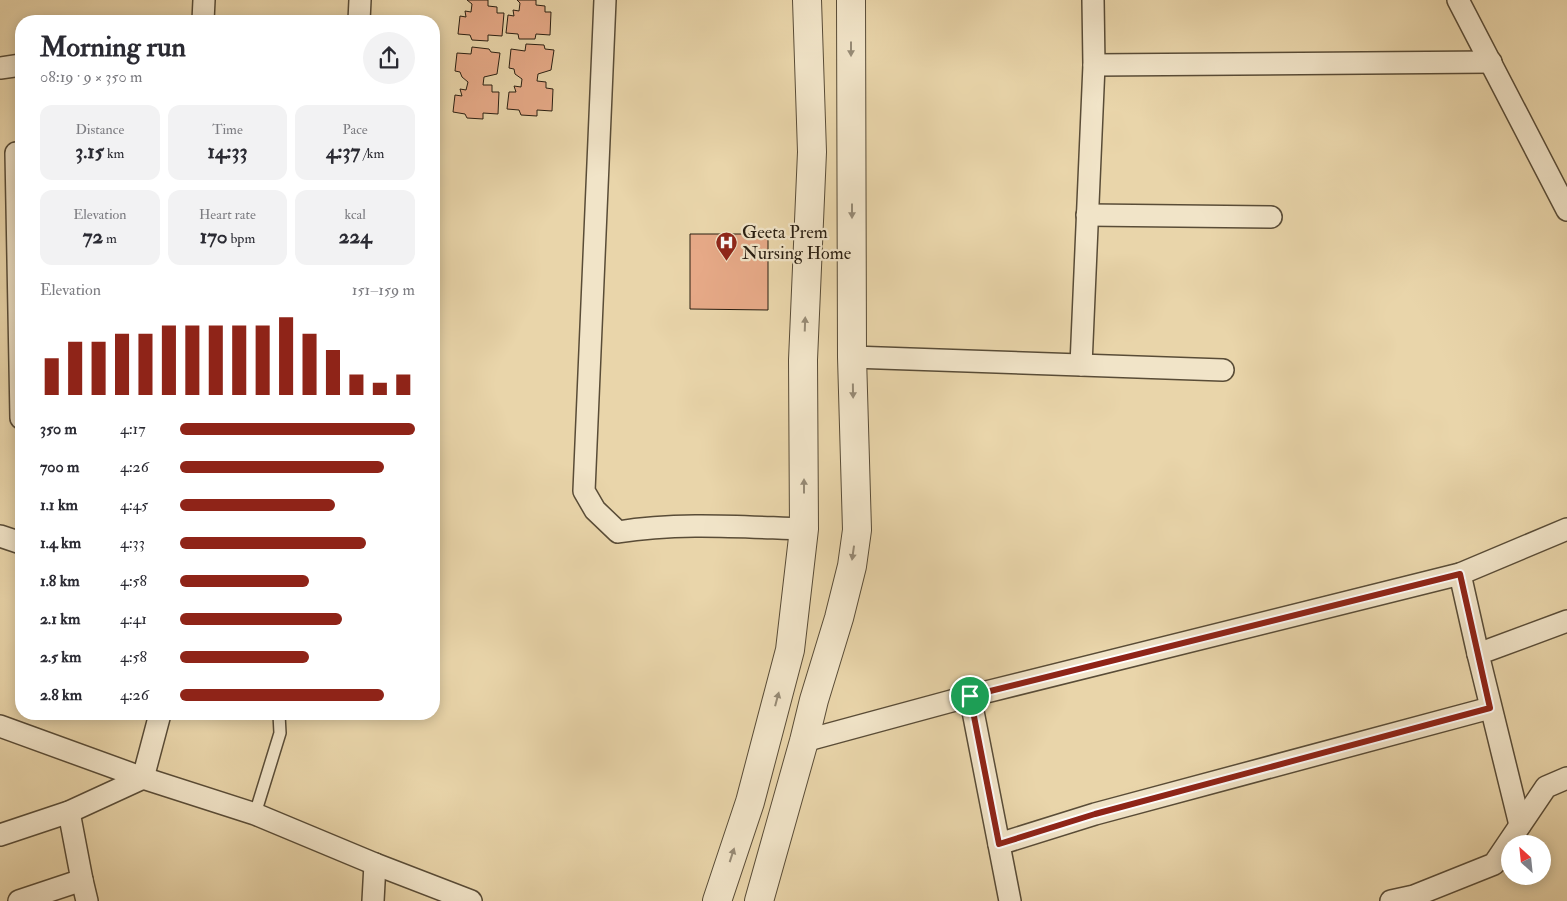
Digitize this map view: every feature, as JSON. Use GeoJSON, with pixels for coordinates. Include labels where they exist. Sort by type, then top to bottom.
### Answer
{"type":"FeatureCollection","features":[{"type":"Feature","properties":{"kind":"street"},"geometry":{"type":"LineString","coordinates":[[204,0],[204,15]]}},
{"type":"Feature","properties":{"kind":"street"},"geometry":{"type":"LineString","coordinates":[[359,15],[360,0]]}},
{"type":"Feature","properties":{"kind":"street"},"geometry":{"type":"LineString","coordinates":[[605,0],[584,491],[595,510],[618,532],[683,526],[804,529]]}},
{"type":"Feature","properties":{"kind":"street"},"geometry":{"type":"LineString","coordinates":[[717,901],[750,802],[790,650],[804,529],[803,360],[812,152],[807,0]]}},
{"type":"Feature","properties":{"kind":"street"},"geometry":{"type":"LineString","coordinates":[[758,901],[814,700],[840,618],[856,539],[852,357],[851,0]]}},
{"type":"Feature","properties":{"kind":"street"},"geometry":{"type":"LineString","coordinates":[[1081,365],[1094,65],[1093,0]]}},
{"type":"Feature","properties":{"kind":"street"},"geometry":{"type":"LineString","coordinates":[[1458,0],[1567,210]]}},
{"type":"Feature","properties":{"kind":"street"},"geometry":{"type":"LineString","coordinates":[[1094,65],[1490,62]]}},
{"type":"Feature","properties":{"kind":"street"},"geometry":{"type":"LineString","coordinates":[[0,68],[15,66]]}},
{"type":"Feature","properties":{"kind":"street"},"geometry":{"type":"LineString","coordinates":[[12,154],[9,284],[15,351]]}},
{"type":"Feature","properties":{"kind":"street"},"geometry":{"type":"LineString","coordinates":[[1087,215],[1271,217]]}},
{"type":"Feature","properties":{"kind":"street"},"geometry":{"type":"LineString","coordinates":[[852,357],[1223,370]]}},
{"type":"Feature","properties":{"kind":"street"},"geometry":{"type":"LineString","coordinates":[[804,741],[970,696],[1460,574],[1567,529]]}},
{"type":"Feature","properties":{"kind":"street"},"geometry":{"type":"LineString","coordinates":[[0,536],[15,541]]}},
{"type":"Feature","properties":{"kind":"street"},"geometry":{"type":"LineString","coordinates":[[1460,574],[1490,708],[1520,826]]}},
{"type":"Feature","properties":{"kind":"street"},"geometry":{"type":"LineString","coordinates":[[1478,654],[1567,621]]}},
{"type":"Feature","properties":{"kind":"street"},"geometry":{"type":"LineString","coordinates":[[970,696],[1010,901]]}},
{"type":"Feature","properties":{"kind":"street"},"geometry":{"type":"LineString","coordinates":[[999,844],[1095,814],[1490,708]]}},
{"type":"Feature","properties":{"kind":"street"},"geometry":{"type":"LineString","coordinates":[[144,778],[158,720]]}},
{"type":"Feature","properties":{"kind":"street"},"geometry":{"type":"LineString","coordinates":[[0,726],[144,778],[255,814],[375,864],[471,901]]}},
{"type":"Feature","properties":{"kind":"street"},"geometry":{"type":"LineString","coordinates":[[0,835],[69,812],[144,778]]}},
{"type":"Feature","properties":{"kind":"street"},"geometry":{"type":"LineString","coordinates":[[1391,901],[1415,899],[1494,864],[1546,787],[1567,778]]}},
{"type":"Feature","properties":{"kind":"street"},"geometry":{"type":"LineString","coordinates":[[69,812],[87,901]]}},
{"type":"Feature","properties":{"kind":"street"},"geometry":{"type":"LineString","coordinates":[[373,901],[375,864]]}},
{"type":"Feature","properties":{"kind":"street"},"geometry":{"type":"LineString","coordinates":[[19,901],[82,880]]}},
{"type":"Feature","properties":{"kind":"lane"},"geometry":{"type":"LineString","coordinates":[[255,814],[280,733],[279,720]]}},
{"type":"Feature","properties":{"kind":"building"},"geometry":{"type":"Polygon","coordinates":[[[467,0],[488,0],[488,6],[497,7],[497,13],[504,13],[502,36],[488,35],[488,41],[472,40],[470,35],[458,34],[460,16],[466,17],[465,11],[471,12],[472,4],[467,0]]]}},
{"type":"Feature","properties":{"kind":"building"},"geometry":{"type":"Polygon","coordinates":[[[517,0],[536,0],[536,5],[545,6],[545,12],[551,12],[550,35],[536,34],[535,39],[519,39],[518,34],[506,33],[508,15],[514,16],[513,10],[519,11],[520,3],[517,0]]]}},
{"type":"Feature","properties":{"kind":"building"},"geometry":{"type":"Polygon","coordinates":[[[526,44],[544,45],[545,49],[554,50],[551,70],[538,74],[537,81],[546,82],[546,88],[553,89],[552,111],[537,110],[537,116],[521,115],[519,110],[507,109],[509,92],[516,92],[514,86],[521,87],[522,79],[515,74],[514,69],[509,68],[511,49],[525,51],[526,44]]]}},
{"type":"Feature","properties":{"kind":"building"},"geometry":{"type":"Polygon","coordinates":[[[472,47],[489,49],[491,52],[500,53],[497,74],[484,77],[483,85],[492,85],[492,92],[499,92],[498,114],[483,113],[483,119],[467,118],[465,114],[453,112],[455,95],[462,96],[460,89],[466,90],[468,82],[462,77],[460,72],[455,71],[457,53],[471,54],[472,47]]]}},
{"type":"Feature","properties":{"kind":"building"},"geometry":{"type":"Polygon","coordinates":[[[690,234],[768,234],[768,310],[690,309],[690,234]]]}},
{"type":"Feature","properties":{"kind":"place","name":"Geeta Prem Nursing Home"},"geometry":{"type":"Point","coordinates":[726,261]}},
{"type":"Feature","properties":{"kind":"route"},"geometry":{"type":"LineString","coordinates":[[1460,574],[1490,708],[1095,814],[999,844],[970,696],[1460,574]]}}]}
